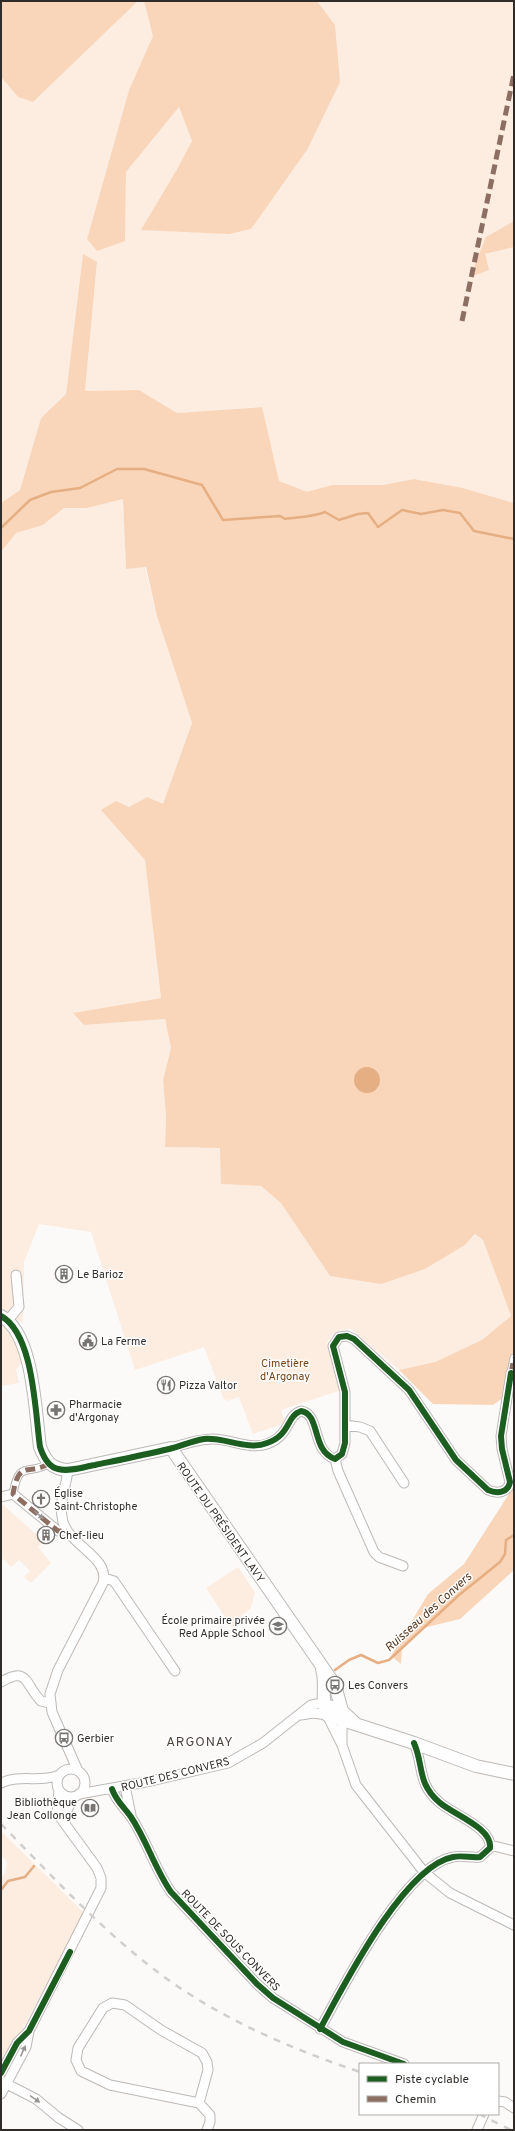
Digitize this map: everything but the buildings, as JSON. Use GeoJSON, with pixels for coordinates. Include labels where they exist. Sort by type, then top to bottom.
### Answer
{"type":"FeatureCollection","features":[{"type":"Feature","properties":{"kind":"street"},"geometry":{"type":"LineString","coordinates":[[16,1275],[19,1307],[4,1318],[20,1337],[27,1354],[40,1447],[46,1461],[57,1469],[68,1470],[212,1439],[252,1446],[266,1444],[279,1438],[285,1433],[293,1417],[301,1411],[312,1419],[324,1452],[329,1457],[335,1459]]}},
{"type":"Feature","properties":{"kind":"street"},"geometry":{"type":"LineString","coordinates":[[335,1459],[342,1454],[344,1448],[345,1424],[344,1385],[333,1346],[336,1339],[344,1336],[354,1339],[409,1390],[449,1452],[463,1468],[488,1490],[493,1492],[503,1492],[510,1486],[510,1482],[502,1449],[501,1436],[514,1358]]}},
{"type":"Feature","properties":{"kind":"street"},"geometry":{"type":"LineString","coordinates":[[345,1424],[360,1427],[370,1432],[404,1483]]}},
{"type":"Feature","properties":{"kind":"street","name":"ROUTE DU PRÉSIDENT LAVY"},"geometry":{"type":"LineString","coordinates":[[171,1448],[335,1685],[342,1716],[342,1745]]}},
{"type":"Feature","properties":{"kind":"street"},"geometry":{"type":"LineString","coordinates":[[335,1459],[338,1471],[374,1552],[379,1557],[403,1566]]}},
{"type":"Feature","properties":{"kind":"street"},"geometry":{"type":"LineString","coordinates":[[13,1494],[16,1479],[21,1472],[29,1468],[38,1469],[46,1461]]}},
{"type":"Feature","properties":{"kind":"street"},"geometry":{"type":"LineString","coordinates":[[65,1824],[66,1813],[76,1796],[85,1786],[84,1780],[78,1771],[70,1749],[55,1720],[50,1704],[51,1688],[58,1670],[96,1599],[104,1578],[100,1564],[67,1531],[63,1522],[61,1501],[68,1470]]}},
{"type":"Feature","properties":{"kind":"street"},"geometry":{"type":"LineString","coordinates":[[1,1498],[13,1494]]}},
{"type":"Feature","properties":{"kind":"street"},"geometry":{"type":"LineString","coordinates":[[13,1494],[58,1531],[67,1531]]}},
{"type":"Feature","properties":{"kind":"street"},"geometry":{"type":"LineString","coordinates":[[104,1578],[114,1581],[175,1671]]}},
{"type":"Feature","properties":{"kind":"street","name":"ROUTE DU PRÉSIDENT LAVY"},"geometry":{"type":"LineString","coordinates":[[320,1664],[325,1687],[324,1709],[342,1745],[356,1785],[424,1872],[450,1893],[514,1925]]}},
{"type":"Feature","properties":{"kind":"street"},"geometry":{"type":"LineString","coordinates":[[1,1682],[13,1675],[19,1675],[25,1680],[41,1701],[50,1704]]}},
{"type":"Feature","properties":{"kind":"street"},"geometry":{"type":"LineString","coordinates":[[324,1709],[342,1716],[356,1724],[414,1743],[476,1766],[514,1774]]}},
{"type":"Feature","properties":{"kind":"street","name":"ROUTE DES CONVERS"},"geometry":{"type":"LineString","coordinates":[[76,1796],[228,1763],[263,1744],[300,1715],[324,1709]]}},
{"type":"Feature","properties":{"kind":"street"},"geometry":{"type":"LineString","coordinates":[[320,2029],[365,1949],[408,1888],[424,1872],[453,1857],[480,1857],[490,1848],[487,1835],[483,1831],[440,1803],[433,1796],[421,1776],[418,1752],[414,1743]]}},
{"type":"Feature","properties":{"kind":"street"},"geometry":{"type":"LineString","coordinates":[[1,2074],[17,2043],[29,2030],[101,1888],[101,1878],[97,1868],[57,1813],[57,1782],[70,1749]]}},
{"type":"Feature","properties":{"kind":"street"},"geometry":{"type":"LineString","coordinates":[[1,1784],[11,1780],[39,1779],[61,1773],[69,1769],[78,1771]]}},
{"type":"Feature","properties":{"kind":"street"},"geometry":{"type":"LineString","coordinates":[[39,1779],[58,1789],[65,1796],[76,1796]]}},
{"type":"Feature","properties":{"kind":"street","name":"ROUTE DES CONVERS"},"geometry":{"type":"LineString","coordinates":[[84,1780],[110,1789]]}},
{"type":"Feature","properties":{"kind":"street","name":"ROUTE DE SOUS CONVERS"},"geometry":{"type":"LineString","coordinates":[[125,1786],[131,1817]]}},
{"type":"Feature","properties":{"kind":"street","name":"ROUTE DE SOUS CONVERS"},"geometry":{"type":"LineString","coordinates":[[110,1789],[115,1798],[131,1817],[164,1882],[176,1898],[262,1990],[320,2029],[343,2042],[401,2063]]}},
{"type":"Feature","properties":{"kind":"street"},"geometry":{"type":"LineString","coordinates":[[490,1845],[514,1851]]}},
{"type":"Feature","properties":{"kind":"street"},"geometry":{"type":"LineString","coordinates":[[199,2103],[208,2070],[207,2062],[202,2053],[161,2030],[126,2005],[112,2003],[103,2008],[78,2048],[76,2060],[81,2071],[110,2085],[199,2103],[210,2115],[208,2130]]}},
{"type":"Feature","properties":{"kind":"street"},"geometry":{"type":"LineString","coordinates":[[1,2094],[4,2083],[26,2047],[29,2030]]}},
{"type":"Feature","properties":{"kind":"street"},"geometry":{"type":"LineString","coordinates":[[4,2083],[36,2099],[59,2118],[78,2130]]}},
{"type":"Feature","properties":{"kind":"street"},"geometry":{"type":"LineString","coordinates":[[499,2101],[505,2102],[514,2108]]}},
{"type":"Feature","properties":{"kind":"street"},"geometry":{"type":"LineString","coordinates":[[477,2130],[484,2115]]}},
{"type":"Feature","properties":{"kind":"green space"},"geometry":{"type":"Polygon","coordinates":[[[138,1],[144,1],[154,36],[129,90],[87,239],[125,241],[126,172],[179,107],[192,141],[176,171],[251,228],[307,150],[335,25],[317,1],[514,1],[514,221],[486,237],[485,254],[514,247],[514,503],[463,488],[414,479],[383,485],[332,485],[307,493],[279,481],[261,407],[177,413],[139,390],[85,391],[97,263],[83,255],[66,394],[41,418],[20,490],[1,503],[1,77],[18,97],[33,102],[138,1]]]}},
{"type":"Feature","properties":{"kind":"green space","name":"Cimetière d'Argonay"},"geometry":{"type":"Polygon","coordinates":[[[123,498],[126,569],[145,567],[157,616],[192,723],[163,805],[147,797],[129,807],[102,811],[145,860],[161,998],[74,1013],[84,1025],[165,1019],[171,1048],[163,1080],[166,1116],[165,1147],[221,1148],[221,1184],[261,1186],[282,1203],[330,1276],[381,1283],[425,1269],[465,1245],[476,1234],[483,1240],[511,1316],[483,1340],[435,1362],[399,1370],[351,1329],[336,1332],[331,1336],[327,1343],[341,1390],[281,1410],[285,1423],[253,1434],[239,1397],[227,1401],[226,1399],[224,1400],[204,1347],[135,1370],[91,1232],[39,1224],[24,1262],[23,1323],[1,1313],[1,552],[16,533],[43,525],[64,508],[87,508],[123,498]]]}},
{"type":"Feature","properties":{"kind":"green space"},"geometry":{"type":"Polygon","coordinates":[[[1,1323],[17,1341],[23,1361],[16,1370],[19,1383],[1,1386],[1,1323]]]}},
{"type":"Feature","properties":{"kind":"green space"},"geometry":{"type":"Polygon","coordinates":[[[2,1504],[44,1541],[38,1547],[51,1563],[31,1583],[24,1577],[30,1571],[19,1560],[11,1567],[4,1559],[1,1561],[2,1504]]]}},
{"type":"Feature","properties":{"kind":"green space"},"geometry":{"type":"Polygon","coordinates":[[[238,1567],[255,1592],[251,1608],[241,1616],[245,1621],[233,1629],[206,1588],[238,1567]]]}},
{"type":"Feature","properties":{"kind":"green space"},"geometry":{"type":"Polygon","coordinates":[[[1,1831],[84,1913],[1,2070],[1,1878],[5,1873],[7,1862],[1,1855],[1,1831]]]}},
{"type":"Feature","properties":{"kind":"shaded area"},"geometry":{"type":"Polygon","coordinates":[[[1,1],[138,1],[33,102],[18,97],[1,77],[1,1]]]}},
{"type":"Feature","properties":{"kind":"shaded area"},"geometry":{"type":"Polygon","coordinates":[[[144,1],[317,1],[335,25],[340,82],[307,150],[251,229],[229,234],[141,230],[192,141],[179,107],[126,172],[125,241],[97,251],[87,239],[129,90],[153,36],[144,1]]]}},
{"type":"Feature","properties":{"kind":"shaded area"},"geometry":{"type":"Polygon","coordinates":[[[514,221],[514,247],[485,254],[489,270],[470,277],[486,237],[514,221]]]}},
{"type":"Feature","properties":{"kind":"shaded area"},"geometry":{"type":"Polygon","coordinates":[[[83,254],[97,262],[85,391],[139,390],[177,413],[262,407],[279,481],[307,492],[332,485],[383,485],[414,479],[463,488],[514,503],[514,1390],[493,1405],[433,1404],[399,1370],[435,1362],[482,1340],[511,1316],[483,1240],[475,1234],[465,1245],[425,1269],[381,1284],[330,1276],[281,1203],[261,1186],[221,1184],[220,1148],[165,1147],[166,1116],[163,1080],[171,1048],[165,1019],[84,1025],[73,1013],[161,998],[145,860],[101,810],[116,801],[129,807],[147,797],[163,804],[192,723],[157,616],[146,567],[126,569],[123,499],[87,508],[64,508],[43,525],[16,533],[1,552],[1,503],[20,490],[41,418],[66,394],[83,254]]]}},
{"type":"Feature","properties":{"kind":"shaded area"},"geometry":{"type":"Polygon","coordinates":[[[367,1067],[376,1071],[380,1080],[376,1089],[367,1093],[358,1089],[354,1080],[358,1071],[367,1067]]]}},
{"type":"Feature","properties":{"kind":"shaded area"},"geometry":{"type":"Polygon","coordinates":[[[514,1486],[514,1570],[460,1619],[423,1628],[402,1647],[401,1664],[391,1656],[428,1594],[464,1564],[514,1486]]]}},
{"type":"Feature","properties":{"kind":"waterway"},"geometry":{"type":"LineString","coordinates":[[1,528],[30,500],[51,492],[80,488],[117,469],[144,469],[202,485],[223,520],[280,516],[285,519],[310,516],[325,512],[339,520],[358,514],[368,513],[378,527],[402,510],[421,514],[443,510],[460,513],[474,531],[514,539]]}},
{"type":"Feature","properties":{"kind":"waterway","name":"Ruisseau des Convers"},"geometry":{"type":"LineString","coordinates":[[335,1670],[349,1660],[361,1655],[378,1663],[389,1660],[459,1595],[500,1562],[505,1554],[506,1540],[514,1535]]}},
{"type":"Feature","properties":{"kind":"waterway","name":"Ruisseau des Convers"},"geometry":{"type":"LineString","coordinates":[[1,1890],[8,1881],[25,1877],[34,1866]]}},
{"type":"Feature","properties":{"kind":"railway"},"geometry":{"type":"LineString","coordinates":[[1,1824],[102,1925],[167,1979],[212,2008],[260,2033],[309,2054],[359,2072]]}},
{"type":"Feature","properties":{"kind":"railway"},"geometry":{"type":"LineString","coordinates":[[481,2115],[511,2130]]}},
{"type":"Feature","properties":{"kind":"marked path"},"geometry":{"type":"LineString","coordinates":[[462,321],[514,74]]}},
{"type":"Feature","properties":{"kind":"marked path"},"geometry":{"type":"LineString","coordinates":[[511,1373],[514,1358]]}},
{"type":"Feature","properties":{"kind":"marked path"},"geometry":{"type":"LineString","coordinates":[[49,1463],[43,1467],[22,1472],[16,1483],[13,1494],[58,1531],[67,1531]]}},
{"type":"Feature","properties":{"kind":"cycle path"},"geometry":{"type":"LineString","coordinates":[[1,1316],[12,1325],[27,1356],[41,1450],[46,1461],[51,1466],[63,1470],[76,1469],[169,1449],[204,1439],[220,1440],[244,1445],[259,1445],[275,1440],[284,1431],[296,1413],[301,1411],[307,1414],[311,1419],[322,1449],[327,1455],[335,1459],[342,1454],[345,1443],[345,1392],[333,1346],[339,1337],[347,1336],[354,1339],[409,1390],[456,1460],[488,1490],[502,1492],[509,1486],[510,1482],[502,1449],[501,1436],[511,1373]]}},
{"type":"Feature","properties":{"kind":"cycle path"},"geometry":{"type":"LineString","coordinates":[[320,2029],[359,1958],[395,1904],[415,1882],[434,1865],[453,1857],[480,1857],[490,1848],[489,1841],[479,1828],[445,1807],[432,1795],[424,1781],[414,1743]]}},
{"type":"Feature","properties":{"kind":"cycle path"},"geometry":{"type":"LineString","coordinates":[[112,1789],[137,1826],[160,1874],[171,1892],[257,1984],[273,1998],[343,2042],[401,2063]]}},
{"type":"Feature","properties":{"kind":"cycle path"},"geometry":{"type":"LineString","coordinates":[[1,2073],[17,2043],[29,2031],[70,1952]]}},
{"type":"Feature","properties":{"kind":"place","name":"Le Barioz"},"geometry":{"type":"Point","coordinates":[64,1274]}},
{"type":"Feature","properties":{"kind":"place","name":"La Ferme"},"geometry":{"type":"Point","coordinates":[88,1341]}},
{"type":"Feature","properties":{"kind":"place","name":"Pizza Valtor"},"geometry":{"type":"Point","coordinates":[166,1385]}},
{"type":"Feature","properties":{"kind":"place","name":"Pharmacie d'Argonay"},"geometry":{"type":"Point","coordinates":[56,1410]}},
{"type":"Feature","properties":{"kind":"place","name":"Église Saint-Christophe"},"geometry":{"type":"Point","coordinates":[41,1499]}},
{"type":"Feature","properties":{"kind":"place","name":"Chef-lieu"},"geometry":{"type":"Point","coordinates":[46,1535]}},
{"type":"Feature","properties":{"kind":"place","name":"École primaire privée Red Apple School"},"geometry":{"type":"Point","coordinates":[278,1626]}},
{"type":"Feature","properties":{"kind":"place","name":"Les Convers"},"geometry":{"type":"Point","coordinates":[335,1685]}},
{"type":"Feature","properties":{"kind":"place","name":"Gerbier"},"geometry":{"type":"Point","coordinates":[64,1738]}},
{"type":"Feature","properties":{"kind":"place","name":"Bibliothèque Jean Collonge"},"geometry":{"type":"Point","coordinates":[90,1808]}},
{"type":"Feature","properties":{"kind":"district","name":"ARGONAY"},"geometry":{"type":"Point","coordinates":[200,1741]}}]}
